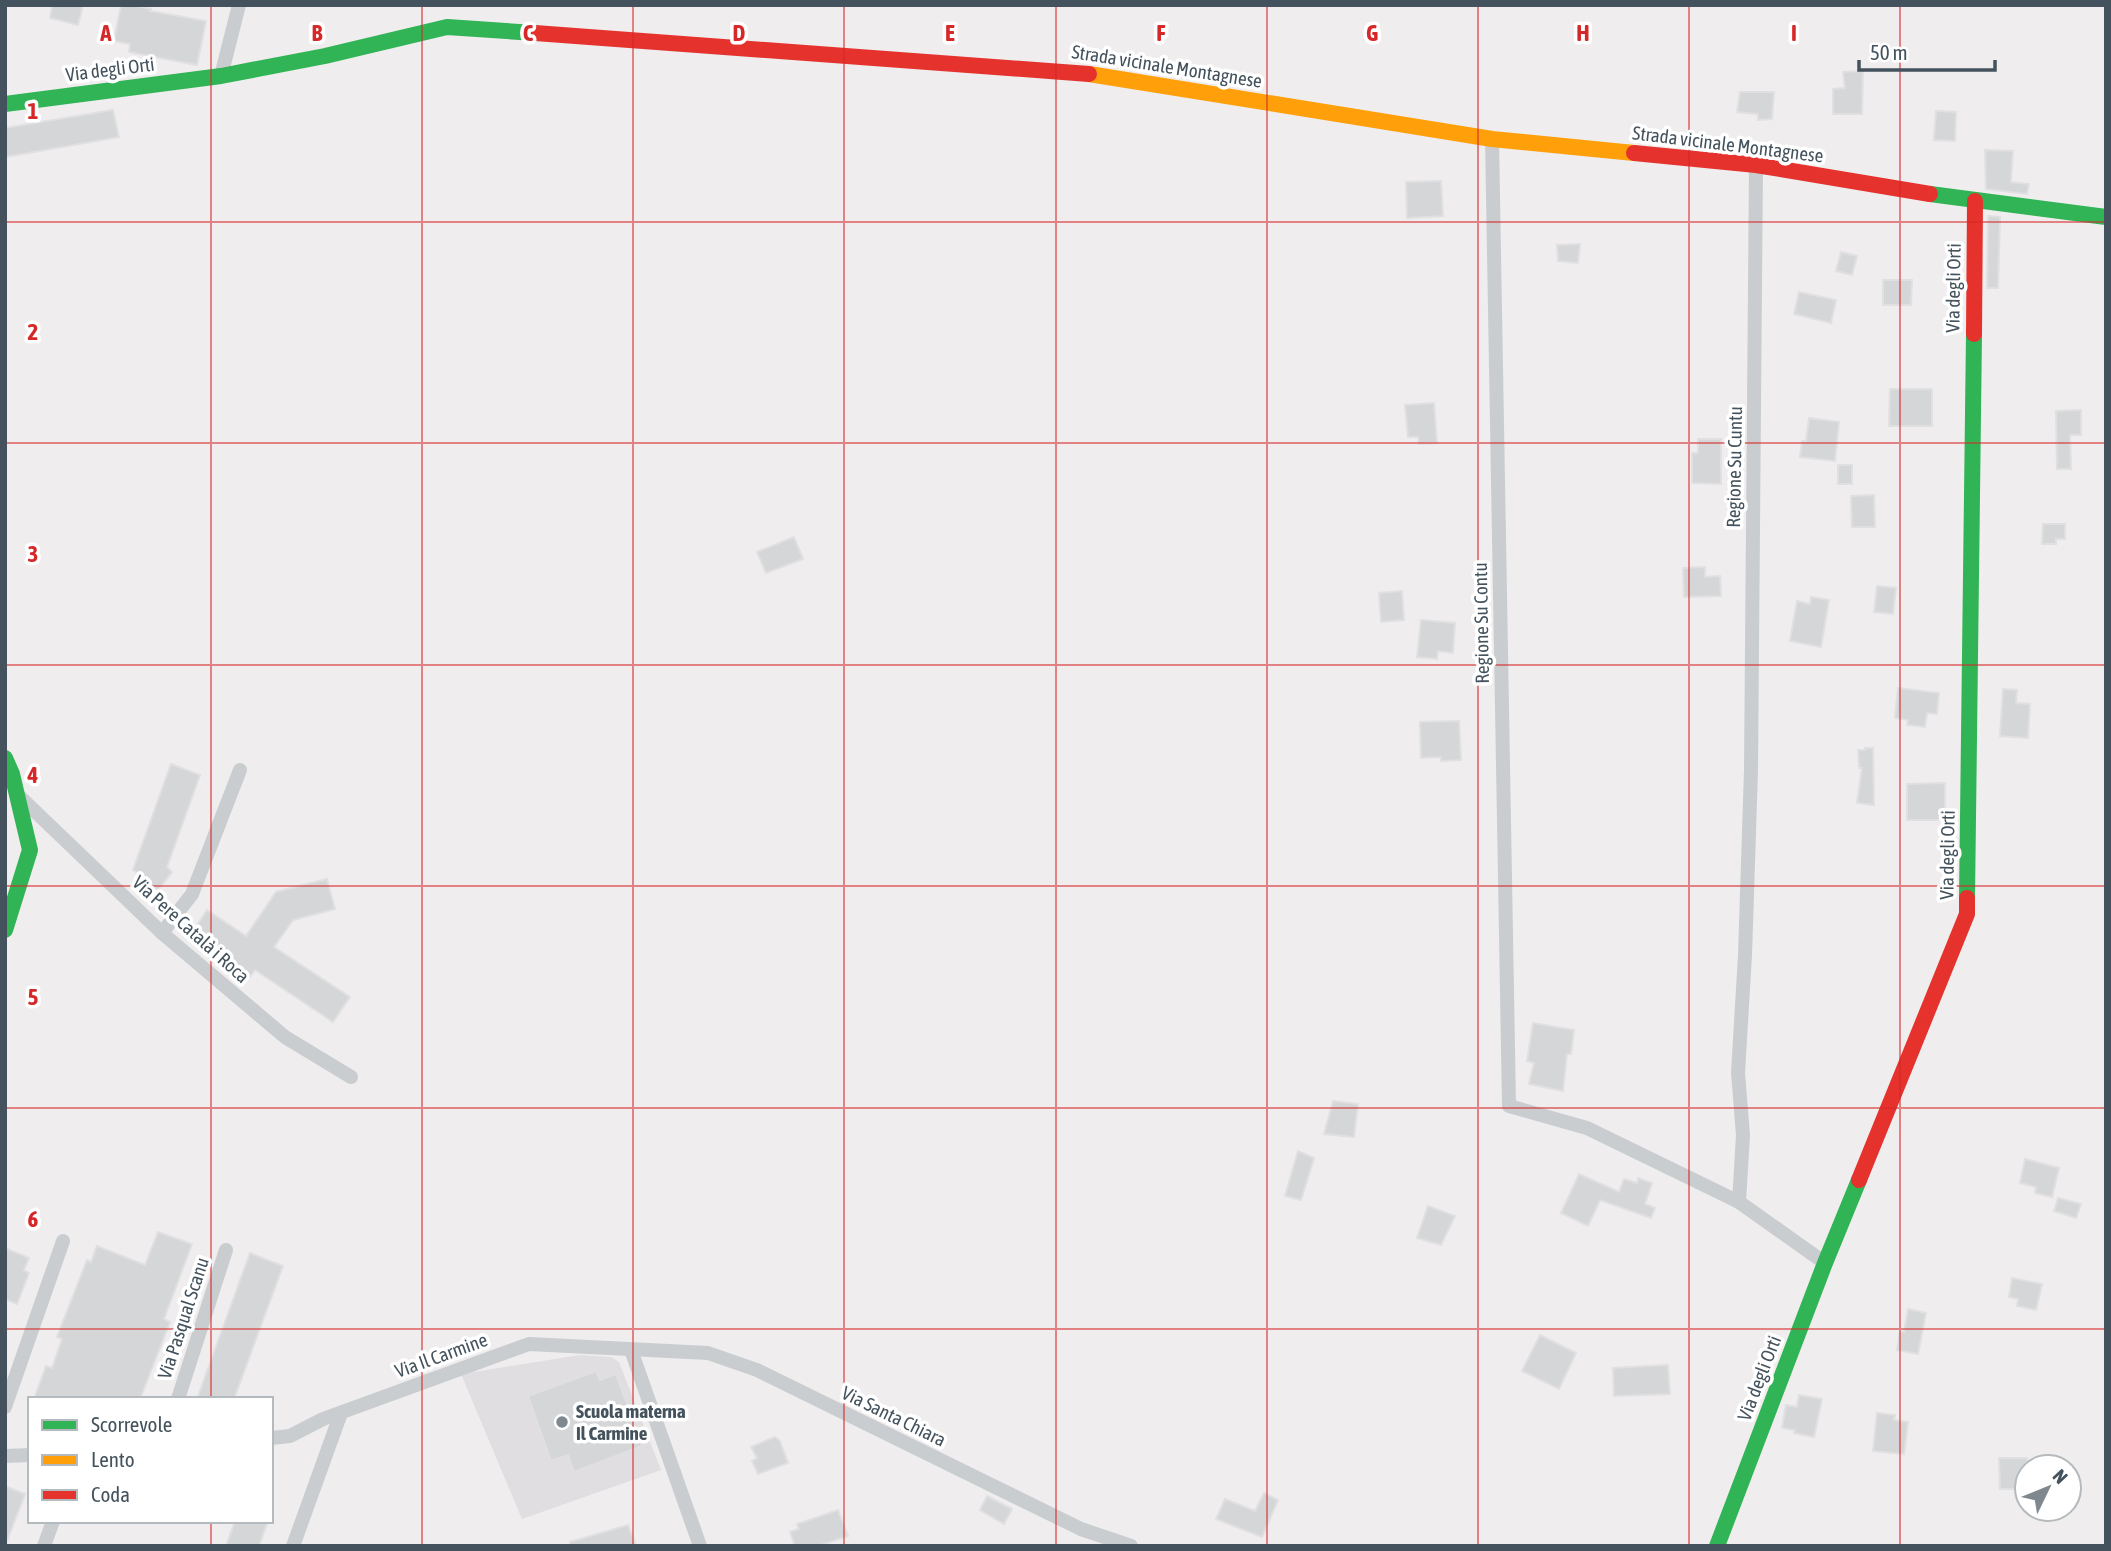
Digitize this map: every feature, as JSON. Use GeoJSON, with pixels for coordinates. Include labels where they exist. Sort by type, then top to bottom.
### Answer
{"type":"FeatureCollection","features":[{"type":"Feature","properties":{"kind":"street"},"geometry":{"type":"LineString","coordinates":[[221,76],[239,5]]}},
{"type":"Feature","properties":{"kind":"street","name":"Strada vicinale Montagnese"},"geometry":{"type":"LineString","coordinates":[[221,76],[325,56],[447,26],[1083,73],[1492,139],[1756,165],[1975,201],[2106,218]]}},
{"type":"Feature","properties":{"kind":"street","name":"Via degli Orti"},"geometry":{"type":"LineString","coordinates":[[5,104],[221,76]]}},
{"type":"Feature","properties":{"kind":"street","name":"Regione Su Contu"},"geometry":{"type":"LineString","coordinates":[[1492,139],[1508,1107],[1587,1128],[1739,1202]]}},
{"type":"Feature","properties":{"kind":"street","name":"Regione Su Cuntu"},"geometry":{"type":"LineString","coordinates":[[1739,1202],[1743,1135],[1738,1073],[1751,770],[1756,165]]}},
{"type":"Feature","properties":{"kind":"street","name":"Via degli Orti"},"geometry":{"type":"LineString","coordinates":[[1717,1546],[1825,1263],[1967,914],[1975,201]]}},
{"type":"Feature","properties":{"kind":"street"},"geometry":{"type":"LineString","coordinates":[[5,758],[17,794],[30,850],[5,930]]}},
{"type":"Feature","properties":{"kind":"street"},"geometry":{"type":"LineString","coordinates":[[162,933],[192,894],[240,770]]}},
{"type":"Feature","properties":{"kind":"street","name":"Via Pere Català i Roca"},"geometry":{"type":"LineString","coordinates":[[17,794],[162,933],[285,1037],[351,1077]]}},
{"type":"Feature","properties":{"kind":"street"},"geometry":{"type":"LineString","coordinates":[[1739,1202],[1825,1263]]}},
{"type":"Feature","properties":{"kind":"street"},"geometry":{"type":"LineString","coordinates":[[5,1407],[63,1241]]}},
{"type":"Feature","properties":{"kind":"street","name":"Via Pasqual Scanu"},"geometry":{"type":"LineString","coordinates":[[179,1397],[226,1250]]}},
{"type":"Feature","properties":{"kind":"street","name":"Via Il Carmine"},"geometry":{"type":"LineString","coordinates":[[273,1438],[289,1436],[323,1419],[529,1344],[631,1350]]}},
{"type":"Feature","properties":{"kind":"street"},"geometry":{"type":"LineString","coordinates":[[631,1350],[700,1546]]}},
{"type":"Feature","properties":{"kind":"street","name":"Via Santa Chiara"},"geometry":{"type":"LineString","coordinates":[[631,1350],[708,1353],[757,1370],[1081,1529],[1131,1546]]}},
{"type":"Feature","properties":{"kind":"street"},"geometry":{"type":"LineString","coordinates":[[293,1546],[341,1413]]}},
{"type":"Feature","properties":{"kind":"street"},"geometry":{"type":"LineString","coordinates":[[5,1456],[28,1455]]}},
{"type":"Feature","properties":{"kind":"street"},"geometry":{"type":"LineString","coordinates":[[44,1546],[52,1523]]}},
{"type":"Feature","properties":{"kind":"shaded area","name":"Scuola materna Il Carmine"},"geometry":{"type":"Polygon","coordinates":[[[580,1355],[611,1357],[619,1362],[661,1470],[522,1519],[461,1374],[580,1355]]]}},
{"type":"Feature","properties":{"kind":"building"},"geometry":{"type":"Polygon","coordinates":[[[52,5],[83,5],[78,25],[50,18],[52,5]]]}},
{"type":"Feature","properties":{"kind":"building"},"geometry":{"type":"Polygon","coordinates":[[[121,5],[206,21],[197,65],[129,52],[130,44],[114,41],[121,5]]]}},
{"type":"Feature","properties":{"kind":"building"},"geometry":{"type":"Polygon","coordinates":[[[1863,71],[1862,114],[1833,114],[1833,89],[1845,88],[1843,72],[1863,71]]]}},
{"type":"Feature","properties":{"kind":"building"},"geometry":{"type":"Polygon","coordinates":[[[1740,92],[1774,92],[1772,119],[1758,120],[1758,114],[1737,112],[1740,92]]]}},
{"type":"Feature","properties":{"kind":"building"},"geometry":{"type":"Polygon","coordinates":[[[113,110],[119,137],[5,157],[5,128],[113,110]]]}},
{"type":"Feature","properties":{"kind":"building"},"geometry":{"type":"Polygon","coordinates":[[[1936,111],[1956,112],[1955,141],[1934,140],[1936,111]]]}},
{"type":"Feature","properties":{"kind":"building"},"geometry":{"type":"Polygon","coordinates":[[[1985,150],[2013,151],[2011,182],[2029,184],[2027,194],[1986,189],[1985,150]]]}},
{"type":"Feature","properties":{"kind":"building"},"geometry":{"type":"Polygon","coordinates":[[[1441,181],[1443,216],[1407,218],[1406,182],[1441,181]]]}},
{"type":"Feature","properties":{"kind":"building"},"geometry":{"type":"Polygon","coordinates":[[[1988,216],[2000,217],[1998,288],[1987,288],[1988,216]]]}},
{"type":"Feature","properties":{"kind":"building"},"geometry":{"type":"Polygon","coordinates":[[[1580,244],[1578,263],[1558,261],[1557,245],[1580,244]]]}},
{"type":"Feature","properties":{"kind":"building"},"geometry":{"type":"Polygon","coordinates":[[[1841,252],[1857,256],[1852,275],[1836,271],[1841,252]]]}},
{"type":"Feature","properties":{"kind":"building"},"geometry":{"type":"Polygon","coordinates":[[[1883,280],[1912,280],[1911,305],[1883,305],[1883,280]]]}},
{"type":"Feature","properties":{"kind":"building"},"geometry":{"type":"Polygon","coordinates":[[[1799,292],[1836,300],[1831,323],[1794,314],[1799,292]]]}},
{"type":"Feature","properties":{"kind":"building"},"geometry":{"type":"Polygon","coordinates":[[[1890,389],[1932,389],[1932,426],[1889,426],[1890,389]]]}},
{"type":"Feature","properties":{"kind":"building"},"geometry":{"type":"Polygon","coordinates":[[[1434,403],[1437,443],[1419,444],[1418,437],[1408,437],[1405,405],[1434,403]]]}},
{"type":"Feature","properties":{"kind":"building"},"geometry":{"type":"Polygon","coordinates":[[[2081,410],[2081,435],[2070,435],[2071,469],[2057,469],[2056,411],[2081,410]]]}},
{"type":"Feature","properties":{"kind":"building"},"geometry":{"type":"Polygon","coordinates":[[[1809,418],[1839,422],[1835,461],[1800,457],[1802,441],[1806,441],[1809,418]]]}},
{"type":"Feature","properties":{"kind":"building"},"geometry":{"type":"Polygon","coordinates":[[[1698,439],[1721,439],[1721,484],[1692,483],[1692,453],[1698,453],[1698,439]]]}},
{"type":"Feature","properties":{"kind":"building"},"geometry":{"type":"Polygon","coordinates":[[[1838,465],[1852,465],[1852,484],[1838,484],[1838,465]]]}},
{"type":"Feature","properties":{"kind":"building"},"geometry":{"type":"Polygon","coordinates":[[[1874,495],[1875,527],[1852,527],[1851,496],[1874,495]]]}},
{"type":"Feature","properties":{"kind":"building"},"geometry":{"type":"Polygon","coordinates":[[[2043,524],[2065,524],[2065,539],[2056,539],[2056,544],[2042,544],[2043,524]]]}},
{"type":"Feature","properties":{"kind":"building"},"geometry":{"type":"Polygon","coordinates":[[[794,537],[803,559],[766,573],[757,552],[794,537]]]}},
{"type":"Feature","properties":{"kind":"building"},"geometry":{"type":"Polygon","coordinates":[[[1705,567],[1705,577],[1720,576],[1721,596],[1684,597],[1683,568],[1705,567]]]}},
{"type":"Feature","properties":{"kind":"building"},"geometry":{"type":"Polygon","coordinates":[[[1877,586],[1896,588],[1893,614],[1874,612],[1877,586]]]}},
{"type":"Feature","properties":{"kind":"building"},"geometry":{"type":"Polygon","coordinates":[[[1402,591],[1404,620],[1381,622],[1379,593],[1402,591]]]}},
{"type":"Feature","properties":{"kind":"building"},"geometry":{"type":"Polygon","coordinates":[[[1811,597],[1829,600],[1821,647],[1790,641],[1797,601],[1810,604],[1811,597]]]}},
{"type":"Feature","properties":{"kind":"building"},"geometry":{"type":"Polygon","coordinates":[[[1421,620],[1455,623],[1453,653],[1438,651],[1437,659],[1417,657],[1421,620]]]}},
{"type":"Feature","properties":{"kind":"building"},"geometry":{"type":"Polygon","coordinates":[[[1898,688],[1939,693],[1937,714],[1927,713],[1925,727],[1907,725],[1908,720],[1895,718],[1898,688]]]}},
{"type":"Feature","properties":{"kind":"building"},"geometry":{"type":"Polygon","coordinates":[[[2003,689],[2017,690],[2016,703],[2030,704],[2028,738],[2000,736],[2003,689]]]}},
{"type":"Feature","properties":{"kind":"building"},"geometry":{"type":"Polygon","coordinates":[[[1459,721],[1461,760],[1421,758],[1420,722],[1459,721]]]}},
{"type":"Feature","properties":{"kind":"building"},"geometry":{"type":"Polygon","coordinates":[[[1873,748],[1874,805],[1857,803],[1862,768],[1859,768],[1858,750],[1873,748]]]}},
{"type":"Feature","properties":{"kind":"building"},"geometry":{"type":"Polygon","coordinates":[[[171,764],[200,775],[167,867],[172,872],[158,890],[133,870],[171,764]]]}},
{"type":"Feature","properties":{"kind":"building"},"geometry":{"type":"Polygon","coordinates":[[[1945,783],[1945,820],[1907,820],[1907,784],[1945,783]]]}},
{"type":"Feature","properties":{"kind":"building"},"geometry":{"type":"Polygon","coordinates":[[[327,879],[335,909],[293,920],[274,947],[350,997],[333,1022],[255,970],[250,977],[190,936],[207,910],[246,936],[276,892],[327,879]]]}},
{"type":"Feature","properties":{"kind":"building"},"geometry":{"type":"Polygon","coordinates":[[[1533,1023],[1574,1030],[1571,1054],[1567,1054],[1563,1091],[1529,1084],[1534,1063],[1527,1061],[1533,1023]]]}},
{"type":"Feature","properties":{"kind":"building"},"geometry":{"type":"Polygon","coordinates":[[[1333,1101],[1358,1104],[1354,1137],[1324,1134],[1333,1101]]]}},
{"type":"Feature","properties":{"kind":"building"},"geometry":{"type":"Polygon","coordinates":[[[1298,1151],[1314,1158],[1301,1200],[1285,1196],[1298,1151]]]}},
{"type":"Feature","properties":{"kind":"building"},"geometry":{"type":"Polygon","coordinates":[[[2025,1159],[2059,1168],[2052,1197],[2035,1193],[2036,1187],[2020,1183],[2025,1159]]]}},
{"type":"Feature","properties":{"kind":"building"},"geometry":{"type":"Polygon","coordinates":[[[1579,1174],[1619,1192],[1624,1179],[1637,1183],[1638,1178],[1652,1183],[1645,1204],[1655,1208],[1651,1218],[1600,1200],[1588,1226],[1561,1213],[1579,1174]]]}},
{"type":"Feature","properties":{"kind":"building"},"geometry":{"type":"Polygon","coordinates":[[[2058,1198],[2081,1204],[2076,1218],[2054,1211],[2058,1198]]]}},
{"type":"Feature","properties":{"kind":"building"},"geometry":{"type":"Polygon","coordinates":[[[1428,1206],[1455,1216],[1441,1245],[1417,1238],[1428,1206]]]}},
{"type":"Feature","properties":{"kind":"building"},"geometry":{"type":"Polygon","coordinates":[[[158,1232],[192,1244],[164,1319],[170,1322],[141,1397],[35,1397],[46,1366],[52,1368],[62,1339],[57,1337],[87,1260],[91,1262],[97,1246],[145,1265],[158,1232]]]}},
{"type":"Feature","properties":{"kind":"building"},"geometry":{"type":"Polygon","coordinates":[[[5,1248],[29,1258],[24,1270],[29,1273],[17,1304],[5,1299],[5,1248]]]}},
{"type":"Feature","properties":{"kind":"building"},"geometry":{"type":"Polygon","coordinates":[[[250,1253],[283,1266],[235,1397],[198,1397],[250,1253]]]}},
{"type":"Feature","properties":{"kind":"building"},"geometry":{"type":"Polygon","coordinates":[[[2012,1278],[2042,1284],[2036,1310],[2017,1306],[2018,1299],[2009,1297],[2012,1278]]]}},
{"type":"Feature","properties":{"kind":"building"},"geometry":{"type":"Polygon","coordinates":[[[1908,1309],[1926,1313],[1918,1354],[1897,1350],[1908,1309]]]}},
{"type":"Feature","properties":{"kind":"building"},"geometry":{"type":"Polygon","coordinates":[[[1540,1335],[1576,1353],[1559,1389],[1522,1371],[1540,1335]]]}},
{"type":"Feature","properties":{"kind":"building"},"geometry":{"type":"Polygon","coordinates":[[[1668,1365],[1670,1394],[1614,1396],[1613,1368],[1668,1365]]]}},
{"type":"Feature","properties":{"kind":"building"},"geometry":{"type":"Polygon","coordinates":[[[596,1371],[600,1380],[616,1374],[642,1446],[574,1472],[568,1455],[551,1461],[528,1396],[596,1371]]]}},
{"type":"Feature","properties":{"kind":"building"},"geometry":{"type":"Polygon","coordinates":[[[1799,1395],[1822,1399],[1814,1437],[1782,1428],[1786,1405],[1797,1407],[1799,1395]]]}},
{"type":"Feature","properties":{"kind":"building"},"geometry":{"type":"Polygon","coordinates":[[[1877,1413],[1895,1415],[1894,1420],[1908,1422],[1904,1454],[1873,1451],[1877,1413]]]}},
{"type":"Feature","properties":{"kind":"building"},"geometry":{"type":"Polygon","coordinates":[[[775,1437],[780,1441],[788,1463],[758,1474],[752,1461],[757,1458],[751,1447],[775,1437]]]}},
{"type":"Feature","properties":{"kind":"building"},"geometry":{"type":"Polygon","coordinates":[[[1999,1458],[2013,1458],[2013,1489],[2000,1489],[1999,1458]]]}},
{"type":"Feature","properties":{"kind":"building"},"geometry":{"type":"Polygon","coordinates":[[[5,1486],[25,1494],[7,1541],[5,1541],[5,1486]]]}},
{"type":"Feature","properties":{"kind":"building"},"geometry":{"type":"Polygon","coordinates":[[[1264,1493],[1278,1500],[1262,1537],[1216,1519],[1225,1499],[1255,1511],[1264,1493]]]}},
{"type":"Feature","properties":{"kind":"building"},"geometry":{"type":"Polygon","coordinates":[[[987,1496],[1012,1509],[1004,1524],[980,1510],[987,1496]]]}},
{"type":"Feature","properties":{"kind":"building"},"geometry":{"type":"Polygon","coordinates":[[[838,1510],[848,1536],[818,1546],[795,1546],[790,1532],[799,1529],[797,1524],[838,1510]]]}},
{"type":"Feature","properties":{"kind":"building"},"geometry":{"type":"Polygon","coordinates":[[[234,1523],[267,1523],[259,1546],[226,1546],[234,1523]]]}},
{"type":"Feature","properties":{"kind":"building"},"geometry":{"type":"Polygon","coordinates":[[[628,1525],[636,1546],[570,1546],[570,1542],[628,1525]]]}},
{"type":"Feature","properties":{"kind":"traffic: fast"},"geometry":{"type":"LineString","coordinates":[[5,104],[221,76],[325,56],[447,27],[535,33]]}},
{"type":"Feature","properties":{"kind":"traffic: fast"},"geometry":{"type":"LineString","coordinates":[[1930,194],[2106,217]]}},
{"type":"Feature","properties":{"kind":"traffic: fast"},"geometry":{"type":"LineString","coordinates":[[1967,898],[1974,334]]}},
{"type":"Feature","properties":{"kind":"traffic: fast"},"geometry":{"type":"LineString","coordinates":[[5,758],[12,774],[30,850],[5,930]]}},
{"type":"Feature","properties":{"kind":"traffic: fast"},"geometry":{"type":"LineString","coordinates":[[1717,1546],[1859,1180]]}},
{"type":"Feature","properties":{"kind":"traffic: slow"},"geometry":{"type":"LineString","coordinates":[[1089,74],[1492,139],[1634,153]]}},
{"type":"Feature","properties":{"kind":"traffic: jam"},"geometry":{"type":"LineString","coordinates":[[535,33],[1089,74]]}},
{"type":"Feature","properties":{"kind":"traffic: jam"},"geometry":{"type":"LineString","coordinates":[[1634,153],[1756,165],[1930,194]]}},
{"type":"Feature","properties":{"kind":"traffic: jam"},"geometry":{"type":"LineString","coordinates":[[1974,334],[1975,201]]}},
{"type":"Feature","properties":{"kind":"traffic: jam"},"geometry":{"type":"LineString","coordinates":[[1859,1180],[1967,914],[1967,898]]}},
{"type":"Feature","properties":{"kind":"place","name":"Scuola materna Il Carmine"},"geometry":{"type":"Point","coordinates":[562,1422]}}]}
